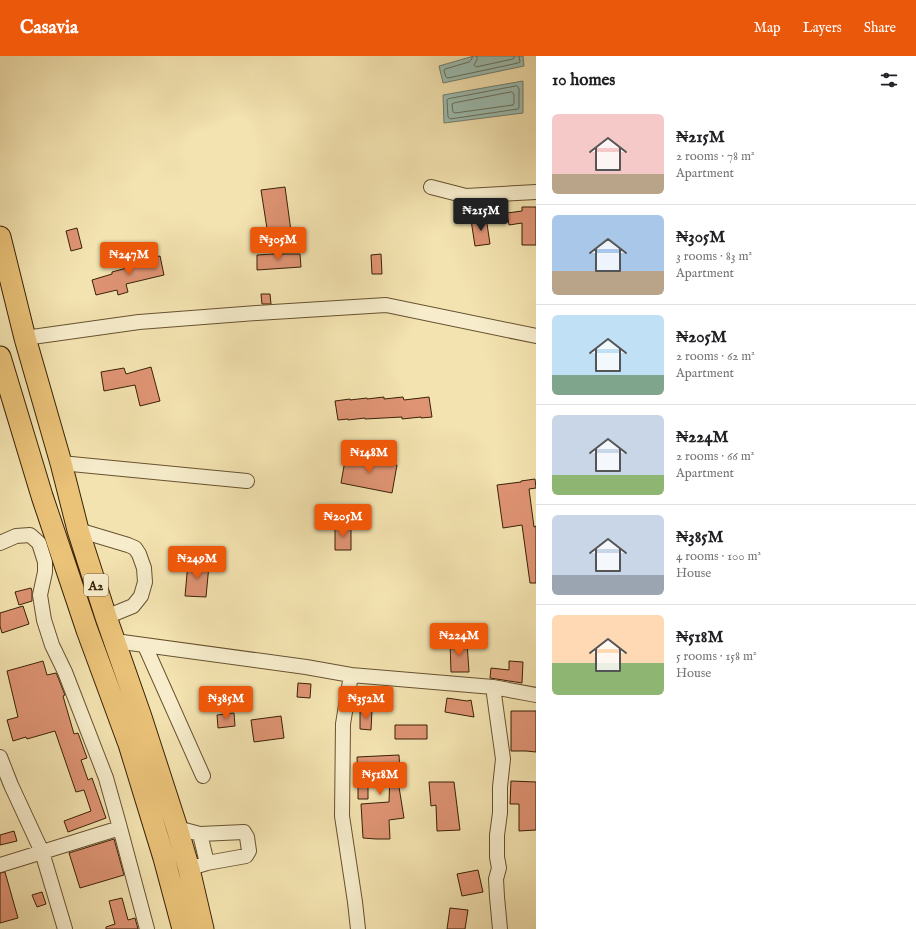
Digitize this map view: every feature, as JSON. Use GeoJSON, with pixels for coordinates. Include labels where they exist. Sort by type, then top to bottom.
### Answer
{"type":"FeatureCollection","features":[{"type":"Feature","properties":{"kind":"highway","name":"A2"},"geometry":{"type":"LineString","coordinates":[[0,237],[25,338],[78,530],[177,828],[198,866],[203,929]]}},
{"type":"Feature","properties":{"kind":"highway","name":"A2"},"geometry":{"type":"LineString","coordinates":[[0,357],[42,496],[129,744],[164,858],[183,929]]}},
{"type":"Feature","properties":{"kind":"street"},"geometry":{"type":"LineString","coordinates":[[431,187],[466,196],[536,192]]}},
{"type":"Feature","properties":{"kind":"street"},"geometry":{"type":"LineString","coordinates":[[25,338],[139,322],[386,305],[536,336]]}},
{"type":"Feature","properties":{"kind":"street"},"geometry":{"type":"LineString","coordinates":[[61,464],[247,481]]}},
{"type":"Feature","properties":{"kind":"street"},"geometry":{"type":"LineString","coordinates":[[78,530],[135,548],[144,568],[145,582],[142,596],[133,606],[106,617]]}},
{"type":"Feature","properties":{"kind":"street"},"geometry":{"type":"LineString","coordinates":[[0,543],[16,536],[30,535],[39,543],[45,562],[40,595],[44,620],[52,645],[65,672],[106,778],[147,929]]}},
{"type":"Feature","properties":{"kind":"street"},"geometry":{"type":"LineString","coordinates":[[115,641],[306,667],[351,676],[493,687],[536,695]]}},
{"type":"Feature","properties":{"kind":"street"},"geometry":{"type":"LineString","coordinates":[[145,646],[203,776]]}},
{"type":"Feature","properties":{"kind":"street"},"geometry":{"type":"LineString","coordinates":[[351,676],[343,724],[342,816],[358,929]]}},
{"type":"Feature","properties":{"kind":"street"},"geometry":{"type":"LineString","coordinates":[[493,687],[503,759],[500,787],[500,813],[497,835],[497,857],[499,868],[496,879],[496,898],[500,929]]}},
{"type":"Feature","properties":{"kind":"street"},"geometry":{"type":"LineString","coordinates":[[0,757],[11,785],[42,852],[65,929]]}},
{"type":"Feature","properties":{"kind":"street"},"geometry":{"type":"LineString","coordinates":[[0,865],[120,828]]}},
{"type":"Feature","properties":{"kind":"street"},"geometry":{"type":"LineString","coordinates":[[177,828],[200,834],[244,832],[247,837],[249,851],[246,856],[198,866],[200,834]]}},
{"type":"Feature","properties":{"kind":"water"},"geometry":{"type":"Polygon","coordinates":[[[474,56],[523,56],[524,66],[443,83],[439,66],[474,56]]]}},
{"type":"Feature","properties":{"kind":"water"},"geometry":{"type":"Polygon","coordinates":[[[523,81],[523,113],[444,123],[443,95],[523,81]]]}},
{"type":"Feature","properties":{"kind":"building"},"geometry":{"type":"Polygon","coordinates":[[[285,187],[291,231],[268,235],[261,190],[285,187]]]}},
{"type":"Feature","properties":{"kind":"building"},"geometry":{"type":"Polygon","coordinates":[[[522,207],[536,207],[536,245],[522,245],[522,223],[509,225],[507,213],[522,211],[522,207]]]}},
{"type":"Feature","properties":{"kind":"building"},"geometry":{"type":"Polygon","coordinates":[[[486,217],[490,244],[475,246],[471,220],[486,217]]]}},
{"type":"Feature","properties":{"kind":"building"},"geometry":{"type":"Polygon","coordinates":[[[77,228],[82,248],[71,251],[66,231],[77,228]]]}},
{"type":"Feature","properties":{"kind":"building"},"geometry":{"type":"Polygon","coordinates":[[[300,254],[301,267],[257,270],[257,255],[300,254]]]}},
{"type":"Feature","properties":{"kind":"building"},"geometry":{"type":"Polygon","coordinates":[[[381,254],[382,274],[372,274],[371,255],[381,254]]]}},
{"type":"Feature","properties":{"kind":"building"},"geometry":{"type":"Polygon","coordinates":[[[160,256],[164,275],[126,284],[128,292],[118,295],[117,290],[96,295],[92,280],[112,274],[112,272],[134,266],[133,262],[160,256]]]}},
{"type":"Feature","properties":{"kind":"building"},"geometry":{"type":"Polygon","coordinates":[[[261,294],[270,294],[271,304],[262,304],[261,294]]]}},
{"type":"Feature","properties":{"kind":"building"},"geometry":{"type":"Polygon","coordinates":[[[151,367],[160,401],[140,406],[135,385],[104,391],[101,372],[124,368],[126,374],[151,367]]]}},
{"type":"Feature","properties":{"kind":"building"},"geometry":{"type":"Polygon","coordinates":[[[384,397],[384,399],[403,397],[404,400],[429,397],[432,417],[338,420],[335,401],[384,397]]]}},
{"type":"Feature","properties":{"kind":"building"},"geometry":{"type":"Polygon","coordinates":[[[346,455],[397,465],[392,493],[341,483],[346,455]]]}},
{"type":"Feature","properties":{"kind":"building"},"geometry":{"type":"Polygon","coordinates":[[[535,479],[536,488],[529,489],[534,527],[536,526],[536,583],[530,583],[522,525],[503,528],[497,485],[535,479]]]}},
{"type":"Feature","properties":{"kind":"building"},"geometry":{"type":"Polygon","coordinates":[[[335,527],[351,527],[351,550],[335,550],[335,527]]]}},
{"type":"Feature","properties":{"kind":"building"},"geometry":{"type":"Polygon","coordinates":[[[188,563],[209,565],[206,597],[185,596],[188,563]]]}},
{"type":"Feature","properties":{"kind":"building"},"geometry":{"type":"Polygon","coordinates":[[[31,588],[32,601],[19,605],[15,592],[31,588]]]}},
{"type":"Feature","properties":{"kind":"building"},"geometry":{"type":"Polygon","coordinates":[[[23,606],[29,624],[2,633],[0,626],[0,613],[23,606]]]}},
{"type":"Feature","properties":{"kind":"building"},"geometry":{"type":"Polygon","coordinates":[[[467,642],[469,672],[451,672],[450,643],[467,642]]]}},
{"type":"Feature","properties":{"kind":"building"},"geometry":{"type":"Polygon","coordinates":[[[43,661],[47,675],[56,673],[57,675],[65,695],[63,696],[74,734],[78,733],[87,758],[81,760],[88,780],[92,778],[106,818],[68,832],[64,821],[91,811],[84,790],[76,792],[55,731],[27,739],[26,737],[13,741],[7,720],[18,717],[7,671],[43,661]]]}},
{"type":"Feature","properties":{"kind":"building"},"geometry":{"type":"Polygon","coordinates":[[[509,661],[523,662],[522,683],[490,678],[491,668],[509,670],[509,661]]]}},
{"type":"Feature","properties":{"kind":"building"},"geometry":{"type":"Polygon","coordinates":[[[298,683],[311,684],[310,698],[297,697],[298,683]]]}},
{"type":"Feature","properties":{"kind":"building"},"geometry":{"type":"Polygon","coordinates":[[[447,698],[467,701],[471,700],[474,717],[445,712],[447,698]]]}},
{"type":"Feature","properties":{"kind":"building"},"geometry":{"type":"Polygon","coordinates":[[[360,710],[372,710],[371,730],[360,729],[360,710]]]}},
{"type":"Feature","properties":{"kind":"building"},"geometry":{"type":"Polygon","coordinates":[[[511,711],[536,711],[536,752],[511,751],[511,711]]]}},
{"type":"Feature","properties":{"kind":"building"},"geometry":{"type":"Polygon","coordinates":[[[234,713],[235,726],[218,728],[217,715],[234,713]]]}},
{"type":"Feature","properties":{"kind":"building"},"geometry":{"type":"Polygon","coordinates":[[[281,716],[284,738],[254,742],[251,720],[281,716]]]}},
{"type":"Feature","properties":{"kind":"building"},"geometry":{"type":"Polygon","coordinates":[[[395,725],[427,725],[427,739],[395,739],[395,725]]]}},
{"type":"Feature","properties":{"kind":"building"},"geometry":{"type":"Polygon","coordinates":[[[399,755],[401,787],[399,787],[404,818],[389,820],[390,839],[363,838],[361,804],[389,802],[390,773],[368,774],[368,799],[358,799],[357,757],[399,755]]]}},
{"type":"Feature","properties":{"kind":"building"},"geometry":{"type":"Polygon","coordinates":[[[511,781],[536,782],[536,830],[519,831],[519,804],[510,804],[511,781]]]}},
{"type":"Feature","properties":{"kind":"building"},"geometry":{"type":"Polygon","coordinates":[[[429,782],[454,782],[460,830],[437,831],[436,805],[431,806],[429,782]]]}},
{"type":"Feature","properties":{"kind":"building"},"geometry":{"type":"Polygon","coordinates":[[[14,831],[17,841],[0,845],[0,835],[14,831]]]}},
{"type":"Feature","properties":{"kind":"building"},"geometry":{"type":"Polygon","coordinates":[[[114,839],[124,875],[80,888],[69,853],[114,839]]]}},
{"type":"Feature","properties":{"kind":"building"},"geometry":{"type":"Polygon","coordinates":[[[478,870],[483,892],[462,896],[457,874],[478,870]]]}},
{"type":"Feature","properties":{"kind":"building"},"geometry":{"type":"Polygon","coordinates":[[[5,872],[18,918],[0,923],[0,873],[5,872]]]}},
{"type":"Feature","properties":{"kind":"building"},"geometry":{"type":"Polygon","coordinates":[[[42,892],[46,904],[37,907],[32,895],[42,892]]]}},
{"type":"Feature","properties":{"kind":"building"},"geometry":{"type":"Polygon","coordinates":[[[122,898],[128,920],[135,918],[138,929],[106,929],[106,927],[115,924],[109,901],[122,898]]]}},
{"type":"Feature","properties":{"kind":"building"},"geometry":{"type":"Polygon","coordinates":[[[450,908],[468,910],[465,929],[447,929],[450,908]]]}}]}
